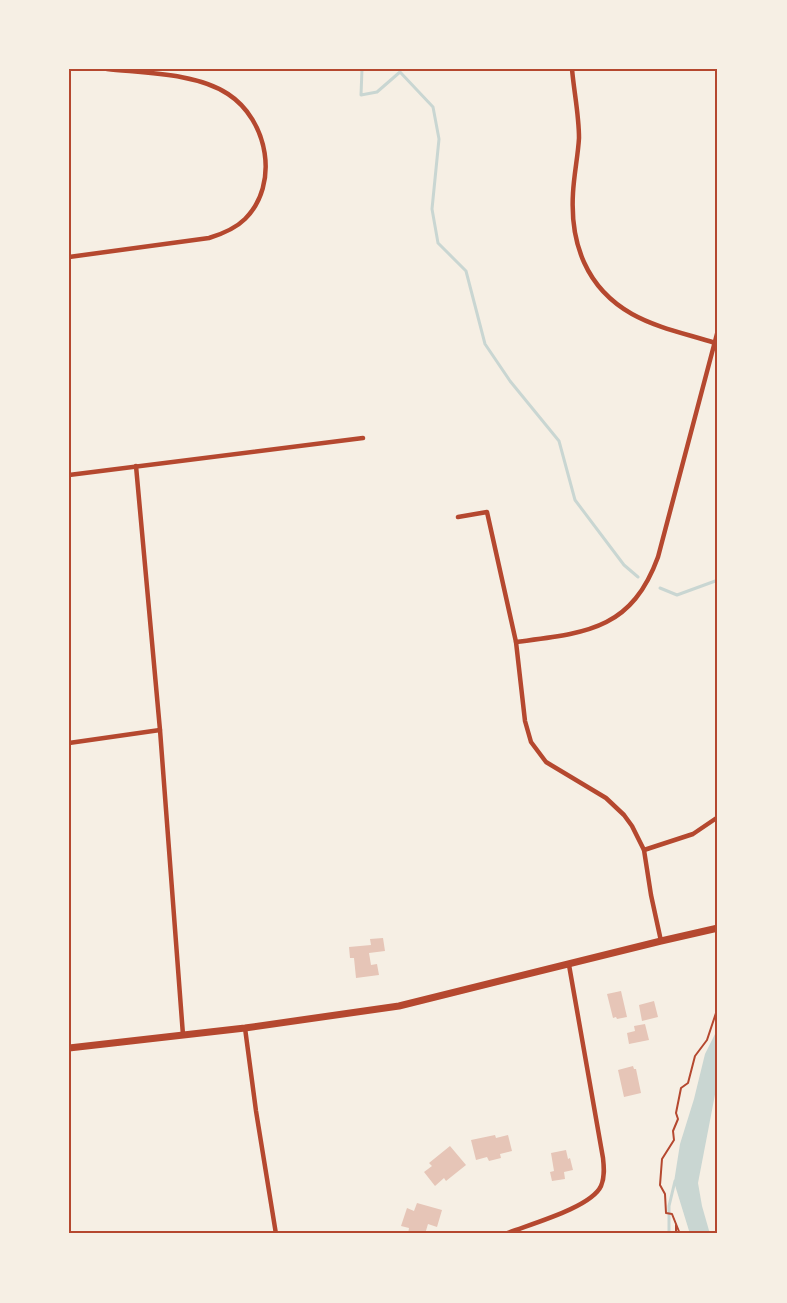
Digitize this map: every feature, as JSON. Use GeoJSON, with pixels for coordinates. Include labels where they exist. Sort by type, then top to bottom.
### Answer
{"type":"FeatureCollection","features":[{"type":"Feature","properties":{"kind":"main road"},"geometry":{"type":"LineString","coordinates":[[69,1048],[363,1013],[451,994],[718,928]]}},
{"type":"Feature","properties":{"kind":"street"},"geometry":{"type":"LineString","coordinates":[[69,257],[209,238],[227,232],[245,219],[258,202],[264,185],[266,164],[264,149],[255,123],[242,105],[228,94],[195,81],[154,72],[107,69]]}},
{"type":"Feature","properties":{"kind":"street"},"geometry":{"type":"LineString","coordinates":[[572,69],[579,137],[573,192],[573,228],[583,263],[601,289],[632,314],[715,343]]}},
{"type":"Feature","properties":{"kind":"street"},"geometry":{"type":"LineString","coordinates":[[516,642],[571,635],[597,628],[623,612],[645,586],[658,557],[718,330]]}},
{"type":"Feature","properties":{"kind":"street"},"geometry":{"type":"LineString","coordinates":[[69,475],[363,438]]}},
{"type":"Feature","properties":{"kind":"street"},"geometry":{"type":"LineString","coordinates":[[136,466],[160,730],[183,1035]]}},
{"type":"Feature","properties":{"kind":"street"},"geometry":{"type":"LineString","coordinates":[[458,517],[487,512],[516,642],[525,721],[531,742],[537,752],[555,768],[591,788],[615,806],[632,826],[644,850],[661,941]]}},
{"type":"Feature","properties":{"kind":"street"},"geometry":{"type":"LineString","coordinates":[[69,743],[160,730]]}},
{"type":"Feature","properties":{"kind":"street"},"geometry":{"type":"LineString","coordinates":[[644,850],[693,834],[718,817]]}},
{"type":"Feature","properties":{"kind":"street"},"geometry":{"type":"LineString","coordinates":[[504,1234],[585,1203],[596,1193],[603,1177],[603,1158],[569,965]]}},
{"type":"Feature","properties":{"kind":"street"},"geometry":{"type":"LineString","coordinates":[[245,1028],[276,1234]]}},
{"type":"Feature","properties":{"kind":"path"},"geometry":{"type":"LineString","coordinates":[[678,1234],[672,1214],[666,1213],[665,1194],[660,1185],[662,1159],[674,1140],[673,1131],[678,1119],[676,1113],[681,1088],[688,1083],[695,1056],[706,1040],[718,1007]]}},
{"type":"Feature","properties":{"kind":"shaded area"},"geometry":{"type":"Polygon","coordinates":[[[718,1028],[718,1079],[698,1183],[710,1234],[690,1234],[674,1182],[680,1144],[705,1054],[718,1028]]]}},
{"type":"Feature","properties":{"kind":"building"},"geometry":{"type":"Polygon","coordinates":[[[383,938],[385,951],[369,953],[371,965],[377,964],[379,975],[356,978],[354,958],[350,958],[349,947],[371,945],[370,939],[383,938]]]}},
{"type":"Feature","properties":{"kind":"building"},"geometry":{"type":"Polygon","coordinates":[[[621,991],[627,1017],[617,1019],[613,1018],[607,994],[621,991]]]}},
{"type":"Feature","properties":{"kind":"building"},"geometry":{"type":"Polygon","coordinates":[[[654,1001],[658,1017],[642,1021],[639,1005],[654,1001]]]}},
{"type":"Feature","properties":{"kind":"building"},"geometry":{"type":"Polygon","coordinates":[[[645,1024],[649,1040],[629,1044],[627,1033],[635,1031],[634,1026],[645,1024]]]}},
{"type":"Feature","properties":{"kind":"building"},"geometry":{"type":"Polygon","coordinates":[[[633,1066],[636,1069],[641,1093],[624,1097],[618,1070],[633,1066]]]}},
{"type":"Feature","properties":{"kind":"building"},"geometry":{"type":"Polygon","coordinates":[[[495,1135],[496,1138],[508,1135],[512,1151],[500,1154],[501,1158],[489,1161],[487,1157],[476,1160],[471,1140],[495,1135]]]}},
{"type":"Feature","properties":{"kind":"building"},"geometry":{"type":"Polygon","coordinates":[[[450,1146],[466,1165],[446,1181],[444,1178],[435,1186],[424,1172],[432,1166],[429,1163],[450,1146]]]}},
{"type":"Feature","properties":{"kind":"building"},"geometry":{"type":"Polygon","coordinates":[[[566,1150],[573,1170],[564,1172],[565,1179],[552,1181],[550,1172],[554,1171],[551,1153],[566,1150]]]}},
{"type":"Feature","properties":{"kind":"building"},"geometry":{"type":"Polygon","coordinates":[[[417,1203],[442,1210],[437,1227],[428,1224],[425,1234],[408,1234],[409,1228],[401,1226],[407,1208],[414,1211],[417,1203]]]}},
{"type":"Feature","properties":{"kind":"waterway"},"geometry":{"type":"LineString","coordinates":[[362,69],[361,95],[377,92],[400,72],[433,107],[439,139],[432,209],[438,243],[466,271],[485,344],[510,381],[559,441],[575,500],[624,565],[638,577]]}},
{"type":"Feature","properties":{"kind":"waterway"},"geometry":{"type":"LineString","coordinates":[[660,588],[677,595],[718,580]]}},
{"type":"Feature","properties":{"kind":"waterway"},"geometry":{"type":"LineString","coordinates":[[669,1234],[669,1206],[675,1181]]}}]}
